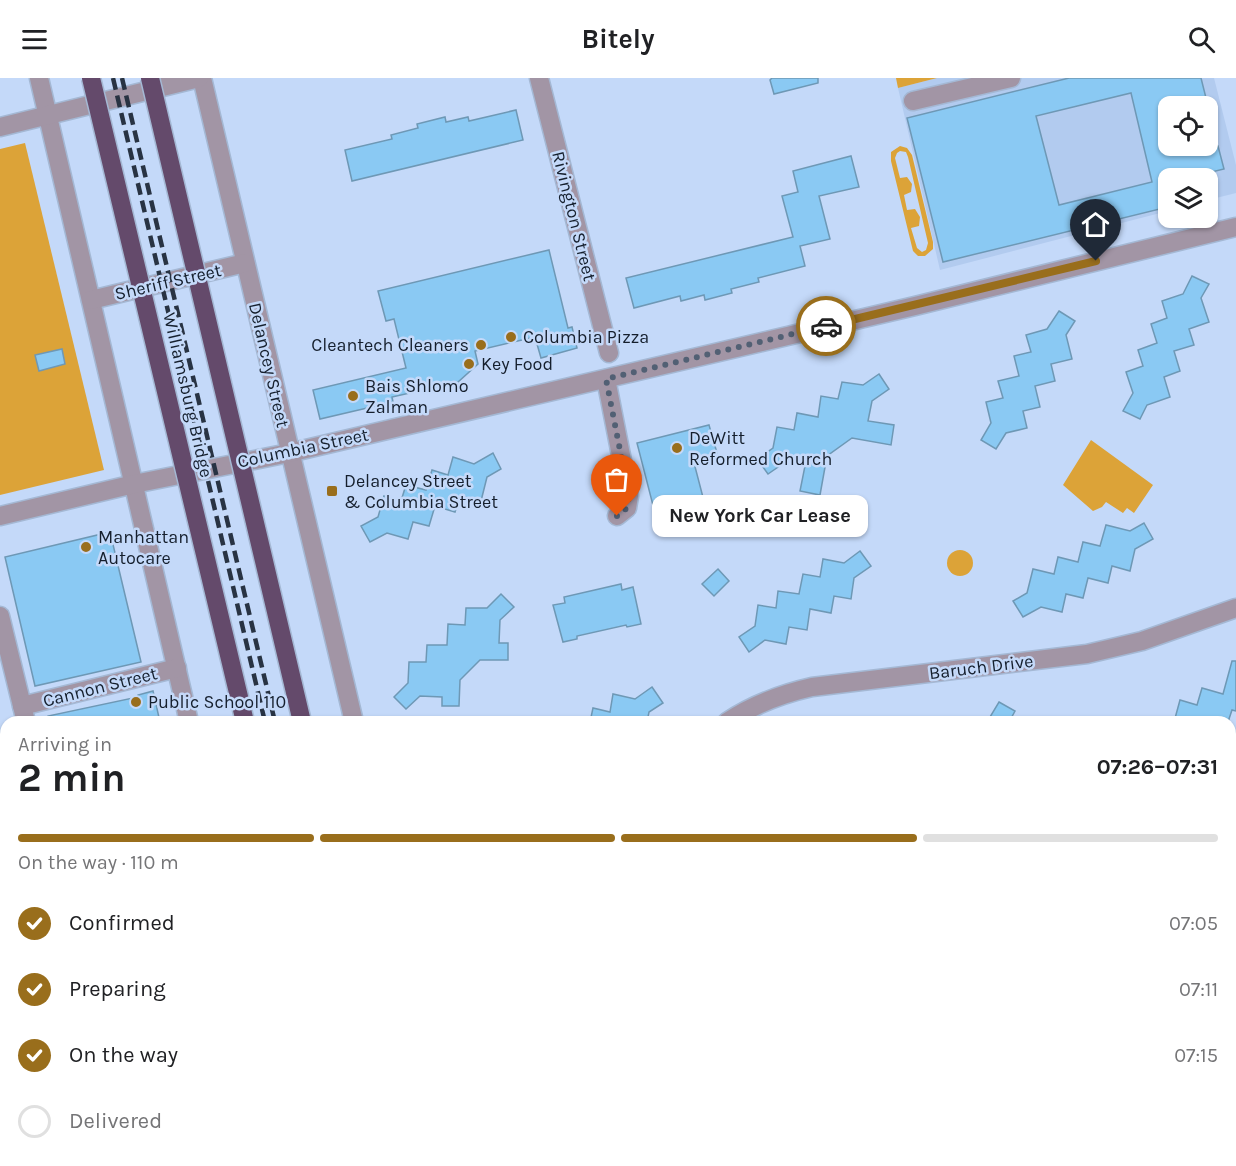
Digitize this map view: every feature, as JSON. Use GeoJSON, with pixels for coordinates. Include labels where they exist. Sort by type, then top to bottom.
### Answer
{"type":"FeatureCollection","features":[{"type":"Feature","properties":{"kind":"highway","name":"Williamsburg Bridge"},"geometry":{"type":"LineString","coordinates":[[91,78],[244,716]]}},
{"type":"Feature","properties":{"kind":"highway","name":"Williamsburg Bridge"},"geometry":{"type":"LineString","coordinates":[[150,78],[301,716]]}},
{"type":"Feature","properties":{"kind":"street"},"geometry":{"type":"LineString","coordinates":[[39,78],[188,716]]}},
{"type":"Feature","properties":{"kind":"street"},"geometry":{"type":"LineString","coordinates":[[0,127],[200,78]]}},
{"type":"Feature","properties":{"kind":"street","name":"Delancey Street"},"geometry":{"type":"LineString","coordinates":[[200,78],[353,716]]}},
{"type":"Feature","properties":{"kind":"street","name":"Rivington Street"},"geometry":{"type":"LineString","coordinates":[[539,78],[609,353]]}},
{"type":"Feature","properties":{"kind":"street"},"geometry":{"type":"LineString","coordinates":[[913,101],[1011,78]]}},
{"type":"Feature","properties":{"kind":"street","name":"Columbia Street"},"geometry":{"type":"LineString","coordinates":[[0,516],[134,484],[289,453],[606,379],[1236,227]]}},
{"type":"Feature","properties":{"kind":"street","name":"Sheriff Street"},"geometry":{"type":"LineString","coordinates":[[90,300],[245,263]]}},
{"type":"Feature","properties":{"kind":"street"},"geometry":{"type":"LineString","coordinates":[[606,379],[629,496],[627,508],[617,516]]}},
{"type":"Feature","properties":{"kind":"street","name":"Baruch Drive"},"geometry":{"type":"LineString","coordinates":[[738,716],[757,704],[784,693],[812,687],[1086,654],[1142,641],[1236,608]]}},
{"type":"Feature","properties":{"kind":"street"},"geometry":{"type":"LineString","coordinates":[[0,616],[24,714]]}},
{"type":"Feature","properties":{"kind":"street","name":"Cannon Street"},"geometry":{"type":"LineString","coordinates":[[24,714],[177,668]]}},
{"type":"Feature","properties":{"kind":"shaded area"},"geometry":{"type":"Polygon","coordinates":[[[896,78],[937,78],[898,88],[896,78]]]}},
{"type":"Feature","properties":{"kind":"shaded area"},"geometry":{"type":"Polygon","coordinates":[[[937,78],[1214,78],[1236,165],[1236,193],[1218,198],[1218,168],[1158,168],[1158,214],[940,270],[898,88],[937,78]]]}},
{"type":"Feature","properties":{"kind":"shaded area"},"geometry":{"type":"Polygon","coordinates":[[[25,143],[104,470],[0,495],[0,149],[25,143]]]}},
{"type":"Feature","properties":{"kind":"shaded area"},"geometry":{"type":"Polygon","coordinates":[[[900,146],[907,148],[912,155],[933,242],[933,249],[925,256],[918,256],[913,251],[891,161],[891,152],[900,146]],[[900,151],[895,158],[900,178],[907,177],[912,184],[911,192],[904,195],[907,210],[915,209],[920,217],[919,226],[911,228],[917,248],[922,252],[926,250],[928,243],[906,152],[900,151]]]}},
{"type":"Feature","properties":{"kind":"shaded area"},"geometry":{"type":"Polygon","coordinates":[[[1091,440],[1153,485],[1134,513],[1127,508],[1123,513],[1106,502],[1102,507],[1093,511],[1063,485],[1091,440]]]}},
{"type":"Feature","properties":{"kind":"shaded area"},"geometry":{"type":"Polygon","coordinates":[[[960,550],[969,554],[973,563],[969,572],[960,576],[951,572],[947,563],[951,554],[960,550]]]}},
{"type":"Feature","properties":{"kind":"building"},"geometry":{"type":"Polygon","coordinates":[[[772,78],[818,78],[818,83],[774,94],[770,80],[772,78]]]}},
{"type":"Feature","properties":{"kind":"building"},"geometry":{"type":"Polygon","coordinates":[[[1069,78],[1201,78],[1206,96],[1158,96],[1158,156],[1218,156],[1218,146],[1224,169],[1158,168],[1158,209],[943,262],[907,118],[1069,78]],[[1131,93],[1036,116],[1059,205],[1152,182],[1131,93]]]}},
{"type":"Feature","properties":{"kind":"building"},"geometry":{"type":"Polygon","coordinates":[[[516,110],[523,140],[352,181],[345,150],[392,139],[391,135],[418,128],[417,124],[445,117],[446,122],[468,117],[469,121],[516,110]]]}},
{"type":"Feature","properties":{"kind":"building"},"geometry":{"type":"Polygon","coordinates":[[[851,156],[859,187],[819,196],[830,239],[800,246],[805,266],[758,278],[759,282],[731,289],[732,293],[705,300],[704,295],[681,301],[680,296],[634,308],[626,278],[793,237],[782,196],[798,192],[793,171],[851,156]]]}},
{"type":"Feature","properties":{"kind":"building"},"geometry":{"type":"Polygon","coordinates":[[[549,250],[568,328],[572,327],[577,348],[541,358],[535,337],[475,351],[478,364],[458,382],[392,397],[393,402],[320,419],[313,390],[406,368],[394,319],[386,321],[378,291],[549,250]]]}},
{"type":"Feature","properties":{"kind":"building"},"geometry":{"type":"Polygon","coordinates":[[[1192,276],[1209,284],[1201,298],[1209,322],[1189,329],[1194,345],[1174,351],[1180,371],[1164,377],[1170,397],[1147,405],[1140,419],[1123,411],[1133,393],[1126,372],[1143,366],[1138,350],[1157,343],[1151,324],[1167,318],[1162,301],[1183,294],[1192,276]]]}},
{"type":"Feature","properties":{"kind":"building"},"geometry":{"type":"Polygon","coordinates":[[[1059,311],[1075,321],[1066,335],[1072,359],[1051,364],[1055,381],[1035,386],[1040,407],[1023,411],[1027,428],[1006,433],[996,449],[981,440],[991,423],[986,402],[1003,398],[998,381],[1019,376],[1014,356],[1031,352],[1026,335],[1047,329],[1059,311]]]}},
{"type":"Feature","properties":{"kind":"building"},"geometry":{"type":"Polygon","coordinates":[[[62,349],[65,364],[39,371],[35,355],[62,349]]]}},
{"type":"Feature","properties":{"kind":"building"},"geometry":{"type":"Polygon","coordinates":[[[879,374],[889,389],[872,401],[868,421],[894,425],[891,445],[852,438],[827,456],[820,495],[800,491],[805,466],[784,463],[768,474],[757,459],[773,448],[777,427],[794,430],[797,413],[818,417],[821,396],[838,399],[842,382],[863,385],[879,374]]]}},
{"type":"Feature","properties":{"kind":"building"},"geometry":{"type":"Polygon","coordinates":[[[709,425],[717,453],[693,459],[705,505],[656,517],[637,443],[709,425]]]}},
{"type":"Feature","properties":{"kind":"building"},"geometry":{"type":"Polygon","coordinates":[[[493,453],[501,469],[487,477],[481,501],[460,496],[455,512],[435,506],[429,526],[413,522],[408,539],[387,533],[370,542],[361,526],[378,517],[384,496],[401,501],[406,485],[426,490],[432,470],[448,475],[453,457],[474,464],[493,453]]]}},
{"type":"Feature","properties":{"kind":"building"},"geometry":{"type":"Polygon","coordinates":[[[1144,523],[1153,539],[1135,549],[1130,571],[1112,566],[1108,583],[1088,578],[1083,598],[1066,594],[1062,612],[1041,607],[1023,617],[1013,601],[1027,593],[1033,569],[1054,574],[1058,557],[1078,562],[1083,542],[1100,546],[1106,525],[1130,531],[1144,523]]]}},
{"type":"Feature","properties":{"kind":"building"},"geometry":{"type":"Polygon","coordinates":[[[110,532],[141,662],[35,686],[5,557],[110,532]]]}},
{"type":"Feature","properties":{"kind":"building"},"geometry":{"type":"Polygon","coordinates":[[[860,551],[871,566],[854,578],[851,599],[834,596],[831,613],[810,609],[807,630],[789,627],[786,644],[765,640],[749,652],[739,637],[755,626],[758,605],[776,608],[778,591],[799,594],[803,574],[820,577],[823,559],[844,563],[860,551]]]}},
{"type":"Feature","properties":{"kind":"building"},"geometry":{"type":"Polygon","coordinates":[[[718,569],[729,581],[714,596],[702,584],[718,569]]]}},
{"type":"Feature","properties":{"kind":"building"},"geometry":{"type":"Polygon","coordinates":[[[621,584],[622,590],[633,587],[641,624],[577,636],[577,639],[563,642],[553,605],[565,603],[564,597],[621,584]]]}},
{"type":"Feature","properties":{"kind":"building"},"geometry":{"type":"Polygon","coordinates":[[[501,594],[514,607],[500,620],[499,643],[508,643],[508,660],[480,660],[460,680],[459,706],[442,706],[442,697],[420,696],[406,709],[394,697],[408,683],[409,662],[426,662],[427,645],[447,645],[448,624],[465,625],[466,608],[487,608],[501,594]]]}},
{"type":"Feature","properties":{"kind":"building"},"geometry":{"type":"Polygon","coordinates":[[[1232,661],[1236,661],[1236,711],[1232,710],[1230,716],[1176,716],[1180,700],[1197,705],[1202,688],[1223,694],[1232,661]]]}},
{"type":"Feature","properties":{"kind":"building"},"geometry":{"type":"Polygon","coordinates":[[[652,687],[663,703],[649,712],[648,716],[591,716],[593,708],[610,712],[613,694],[635,699],[652,687]]]}},
{"type":"Feature","properties":{"kind":"building","name":"Public School 110"},"geometry":{"type":"Polygon","coordinates":[[[153,691],[159,716],[48,716],[138,697],[138,695],[153,691]]]}},
{"type":"Feature","properties":{"kind":"building"},"geometry":{"type":"Polygon","coordinates":[[[999,702],[1015,711],[1012,716],[991,716],[999,702]]]}},
{"type":"Feature","properties":{"kind":"railway"},"geometry":{"type":"LineString","coordinates":[[113,78],[264,716]]}},
{"type":"Feature","properties":{"kind":"railway"},"geometry":{"type":"LineString","coordinates":[[122,78],[274,716]]}},
{"type":"Feature","properties":{"kind":"way so far"},"geometry":{"type":"LineString","coordinates":[[617,516],[627,508],[629,496],[606,379],[826,326]]}},
{"type":"Feature","properties":{"kind":"place","name":"Columbia Pizza"},"geometry":{"type":"Point","coordinates":[511,337]}},
{"type":"Feature","properties":{"kind":"place","name":"Cleantech Cleaners"},"geometry":{"type":"Point","coordinates":[481,345]}},
{"type":"Feature","properties":{"kind":"place","name":"Key Food"},"geometry":{"type":"Point","coordinates":[469,364]}},
{"type":"Feature","properties":{"kind":"place","name":"Bais Shlomo Zalman"},"geometry":{"type":"Point","coordinates":[353,396]}},
{"type":"Feature","properties":{"kind":"place","name":"DeWitt Reformed Church"},"geometry":{"type":"Point","coordinates":[677,448]}},
{"type":"Feature","properties":{"kind":"place","name":"Delancey Street & Columbia Street"},"geometry":{"type":"Point","coordinates":[332,491]}},
{"type":"Feature","properties":{"kind":"place","name":"New York Car Lease"},"geometry":{"type":"Point","coordinates":[617,516]}},
{"type":"Feature","properties":{"kind":"place","name":"Manhattan Autocare"},"geometry":{"type":"Point","coordinates":[86,547]}},
{"type":"Feature","properties":{"kind":"place","name":"Public School 110"},"geometry":{"type":"Point","coordinates":[136,702]}},
{"type":"Feature","properties":{"kind":"route"},"geometry":{"type":"LineString","coordinates":[[826,326],[1096,261]]}}]}
